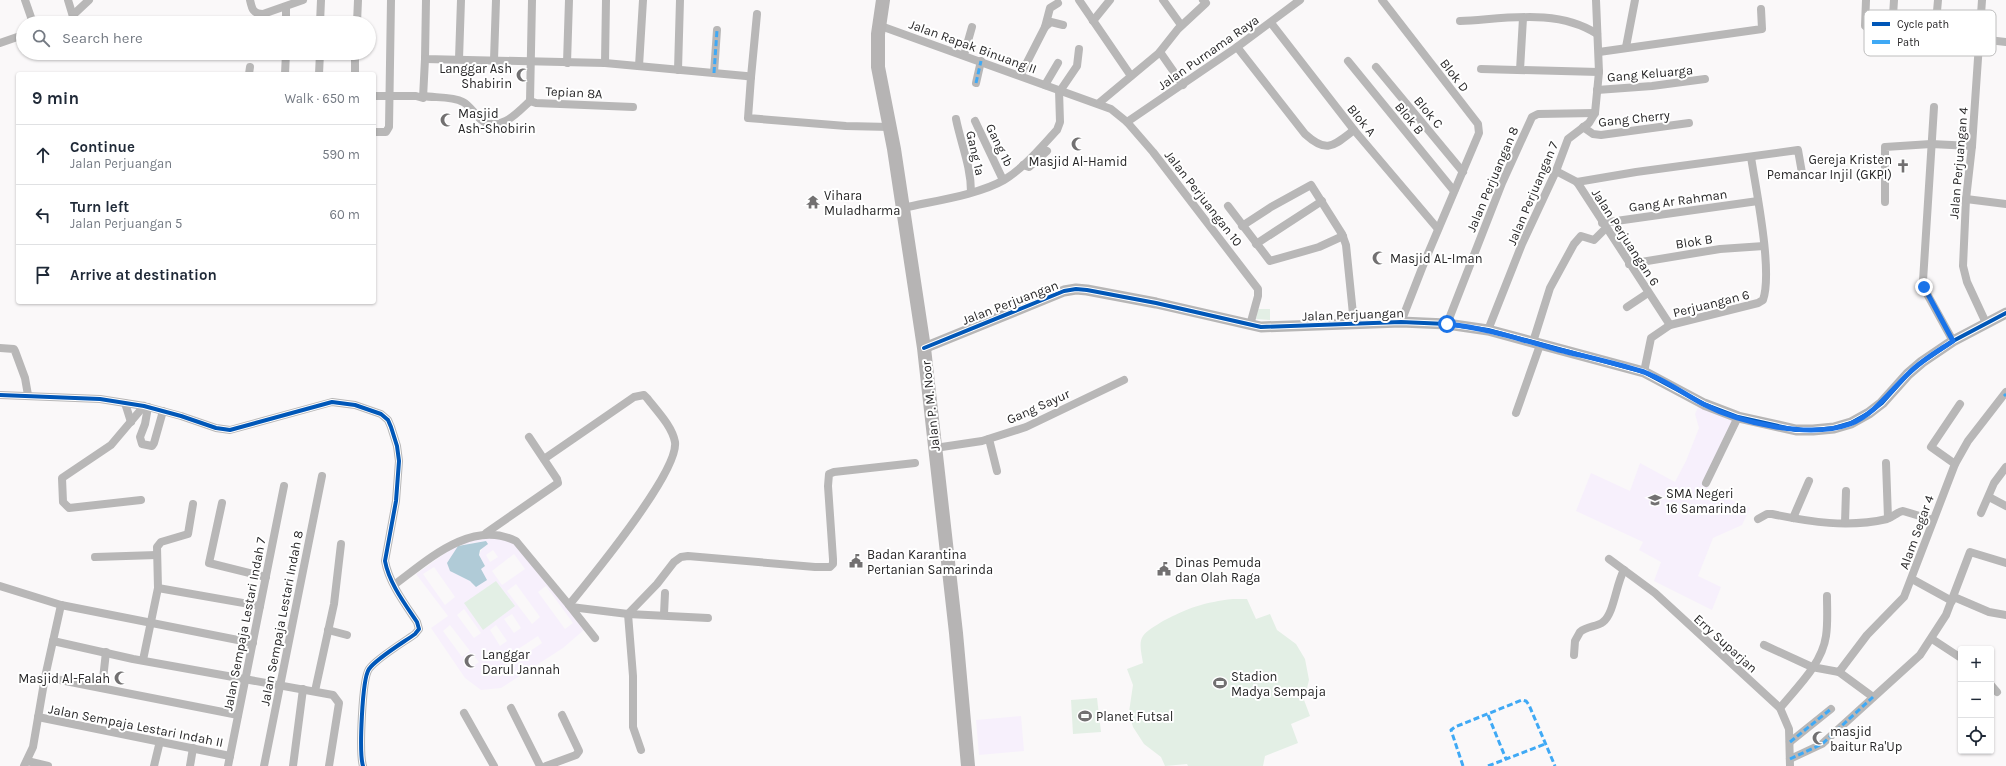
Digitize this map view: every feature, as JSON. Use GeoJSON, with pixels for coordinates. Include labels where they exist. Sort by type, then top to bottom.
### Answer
{"type":"FeatureCollection","features":[{"type":"Feature","properties":{"kind":"highway","name":"Jalan P. M. Noor"},"geometry":{"type":"LineString","coordinates":[[883,0],[878,25],[878,67],[890,127],[924,348],[957,640],[968,766]]}},
{"type":"Feature","properties":{"kind":"street"},"geometry":{"type":"LineString","coordinates":[[25,0],[31,16]]}},
{"type":"Feature","properties":{"kind":"street"},"geometry":{"type":"LineString","coordinates":[[68,0],[72,14],[89,0]]}},
{"type":"Feature","properties":{"kind":"street"},"geometry":{"type":"LineString","coordinates":[[250,0],[253,11],[257,14],[270,13],[289,4],[303,0]]}},
{"type":"Feature","properties":{"kind":"street"},"geometry":{"type":"LineString","coordinates":[[320,16],[321,0]]}},
{"type":"Feature","properties":{"kind":"street"},"geometry":{"type":"LineString","coordinates":[[357,16],[358,0]]}},
{"type":"Feature","properties":{"kind":"street"},"geometry":{"type":"LineString","coordinates":[[376,132],[386,132],[389,129],[391,0]]}},
{"type":"Feature","properties":{"kind":"street"},"geometry":{"type":"LineString","coordinates":[[423,96],[426,0]]}},
{"type":"Feature","properties":{"kind":"street"},"geometry":{"type":"LineString","coordinates":[[459,59],[461,0]]}},
{"type":"Feature","properties":{"kind":"street"},"geometry":{"type":"LineString","coordinates":[[494,60],[496,0]]}},
{"type":"Feature","properties":{"kind":"street","name":"Tepian 8A"},"geometry":{"type":"LineString","coordinates":[[532,0],[530,101],[536,103],[633,107]]}},
{"type":"Feature","properties":{"kind":"street"},"geometry":{"type":"LineString","coordinates":[[567,63],[569,0]]}},
{"type":"Feature","properties":{"kind":"street"},"geometry":{"type":"LineString","coordinates":[[605,63],[606,0]]}},
{"type":"Feature","properties":{"kind":"street"},"geometry":{"type":"LineString","coordinates":[[639,66],[643,0]]}},
{"type":"Feature","properties":{"kind":"street"},"geometry":{"type":"LineString","coordinates":[[678,70],[680,0]]}},
{"type":"Feature","properties":{"kind":"street"},"geometry":{"type":"LineString","coordinates":[[1079,0],[1130,76]]}},
{"type":"Feature","properties":{"kind":"street"},"geometry":{"type":"LineString","coordinates":[[1094,24],[1110,0]]}},
{"type":"Feature","properties":{"kind":"street"},"geometry":{"type":"LineString","coordinates":[[1163,0],[1182,25]]}},
{"type":"Feature","properties":{"kind":"street","name":"Jalan Purnama Raya"},"geometry":{"type":"LineString","coordinates":[[1127,122],[1237,47],[1300,0]]}},
{"type":"Feature","properties":{"kind":"street","name":"Blok D"},"geometry":{"type":"LineString","coordinates":[[1382,0],[1478,124],[1479,133],[1438,229],[1401,322]]}},
{"type":"Feature","properties":{"kind":"street"},"geometry":{"type":"LineString","coordinates":[[1595,113],[1599,72],[1596,0]]}},
{"type":"Feature","properties":{"kind":"street"},"geometry":{"type":"LineString","coordinates":[[1626,47],[1638,0]]}},
{"type":"Feature","properties":{"kind":"street"},"geometry":{"type":"LineString","coordinates":[[1866,0],[1866,10]]}},
{"type":"Feature","properties":{"kind":"street"},"geometry":{"type":"LineString","coordinates":[[1893,10],[1894,0]]}},
{"type":"Feature","properties":{"kind":"street"},"geometry":{"type":"LineString","coordinates":[[1937,10],[1938,0]]}},
{"type":"Feature","properties":{"kind":"street","name":"Jalan Perjuangan 4"},"geometry":{"type":"LineString","coordinates":[[1981,10],[1982,0]]}},
{"type":"Feature","properties":{"kind":"street"},"geometry":{"type":"LineString","coordinates":[[1099,103],[1160,52],[1182,25],[1206,1]]}},
{"type":"Feature","properties":{"kind":"street"},"geometry":{"type":"LineString","coordinates":[[1021,74],[1048,21],[1050,8],[1058,3]]}},
{"type":"Feature","properties":{"kind":"street"},"geometry":{"type":"LineString","coordinates":[[287,16],[289,4]]}},
{"type":"Feature","properties":{"kind":"street"},"geometry":{"type":"LineString","coordinates":[[1599,52],[1762,29],[1761,9]]}},
{"type":"Feature","properties":{"kind":"street"},"geometry":{"type":"LineString","coordinates":[[757,14],[748,118],[846,126],[890,127]]}},
{"type":"Feature","properties":{"kind":"street"},"geometry":{"type":"LineString","coordinates":[[1460,22],[1523,18],[1565,19],[1597,34]]}},
{"type":"Feature","properties":{"kind":"street"},"geometry":{"type":"LineString","coordinates":[[1520,70],[1523,18]]}},
{"type":"Feature","properties":{"kind":"street"},"geometry":{"type":"LineString","coordinates":[[1045,27],[1051,22],[1063,26]]}},
{"type":"Feature","properties":{"kind":"street","name":"Blok A"},"geometry":{"type":"LineString","coordinates":[[1270,23],[1354,130],[1438,229]]}},
{"type":"Feature","properties":{"kind":"street","name":"Jalan Rapak Binuang II"},"geometry":{"type":"LineString","coordinates":[[878,25],[1021,74],[1045,85],[1099,103]]}},
{"type":"Feature","properties":{"kind":"street"},"geometry":{"type":"LineString","coordinates":[[964,55],[972,27]]}},
{"type":"Feature","properties":{"kind":"street"},"geometry":{"type":"LineString","coordinates":[[714,73],[717,30]]}},
{"type":"Feature","properties":{"kind":"street"},"geometry":{"type":"LineString","coordinates":[[0,42],[16,37]]}},
{"type":"Feature","properties":{"kind":"street"},"geometry":{"type":"LineString","coordinates":[[1996,41],[2006,42]]}},
{"type":"Feature","properties":{"kind":"street"},"geometry":{"type":"LineString","coordinates":[[1237,47],[1305,134],[1319,146],[1332,145],[1354,130]]}},
{"type":"Feature","properties":{"kind":"street"},"geometry":{"type":"LineString","coordinates":[[903,208],[971,192],[1003,180],[1023,165],[1059,126],[1064,92],[1077,66],[1079,49]]}},
{"type":"Feature","properties":{"kind":"street"},"geometry":{"type":"LineString","coordinates":[[1160,52],[1183,85]]}},
{"type":"Feature","properties":{"kind":"street","name":"Jalan Perjuangan 4"},"geometry":{"type":"LineString","coordinates":[[1978,56],[1972,146],[1966,199],[1963,266],[1967,282],[1986,323]]}},
{"type":"Feature","properties":{"kind":"street"},"geometry":{"type":"LineString","coordinates":[[425,59],[605,63],[751,77]]}},
{"type":"Feature","properties":{"kind":"street"},"geometry":{"type":"LineString","coordinates":[[285,72],[286,60]]}},
{"type":"Feature","properties":{"kind":"street"},"geometry":{"type":"LineString","coordinates":[[319,72],[320,60]]}},
{"type":"Feature","properties":{"kind":"street"},"geometry":{"type":"LineString","coordinates":[[355,72],[356,60]]}},
{"type":"Feature","properties":{"kind":"street","name":"Blok B"},"geometry":{"type":"LineString","coordinates":[[1348,60],[1454,191]]}},
{"type":"Feature","properties":{"kind":"street"},"geometry":{"type":"LineString","coordinates":[[976,83],[981,61]]}},
{"type":"Feature","properties":{"kind":"street"},"geometry":{"type":"LineString","coordinates":[[1045,85],[1058,63]]}},
{"type":"Feature","properties":{"kind":"street","name":"Blok C"},"geometry":{"type":"LineString","coordinates":[[1376,68],[1463,172]]}},
{"type":"Feature","properties":{"kind":"street"},"geometry":{"type":"LineString","coordinates":[[1481,69],[1599,72]]}},
{"type":"Feature","properties":{"kind":"street","name":"Gang Keluarga"},"geometry":{"type":"LineString","coordinates":[[1597,90],[1705,80]]}},
{"type":"Feature","properties":{"kind":"street"},"geometry":{"type":"LineString","coordinates":[[376,96],[423,96],[458,100],[464,102],[483,121],[495,124],[506,121],[530,101]]}},
{"type":"Feature","properties":{"kind":"street","name":"Jalan Perjuangan 10"},"geometry":{"type":"LineString","coordinates":[[1099,103],[1111,109],[1127,122],[1153,152],[1258,289],[1258,296],[1250,325]]}},
{"type":"Feature","properties":{"kind":"street"},"geometry":{"type":"LineString","coordinates":[[1934,108],[1923,280],[1926,292],[1953,341]]}},
{"type":"Feature","properties":{"kind":"street","name":"Jalan Perjuangan 8"},"geometry":{"type":"LineString","coordinates":[[1447,324],[1502,183],[1532,117],[1538,114],[1595,113]]}},
{"type":"Feature","properties":{"kind":"street","name":"Jalan Perjuangan 7"},"geometry":{"type":"LineString","coordinates":[[1488,330],[1522,244],[1556,171],[1568,139],[1589,123],[1595,113]]}},
{"type":"Feature","properties":{"kind":"street","name":"Gang 1a"},"geometry":{"type":"LineString","coordinates":[[956,119],[961,144],[970,170],[971,192]]}},
{"type":"Feature","properties":{"kind":"street","name":"Gang 1b"},"geometry":{"type":"LineString","coordinates":[[974,121],[1003,180]]}},
{"type":"Feature","properties":{"kind":"street","name":"Gang Cherry"},"geometry":{"type":"LineString","coordinates":[[1583,128],[1596,135],[1689,123]]}},
{"type":"Feature","properties":{"kind":"street"},"geometry":{"type":"LineString","coordinates":[[1885,202],[1885,146],[1931,144],[1972,146]]}},
{"type":"Feature","properties":{"kind":"street"},"geometry":{"type":"LineString","coordinates":[[1576,182],[1798,150],[1802,174]]}},
{"type":"Feature","properties":{"kind":"street"},"geometry":{"type":"LineString","coordinates":[[1023,165],[1029,167],[1047,151]]}},
{"type":"Feature","properties":{"kind":"street","name":"Perjuangan 6"},"geometry":{"type":"LineString","coordinates":[[1644,372],[1651,338],[1670,325],[1761,302],[1764,296],[1766,280],[1764,246],[1751,157]]}},
{"type":"Feature","properties":{"kind":"street","name":"Jalan Perjuangan 6"},"geometry":{"type":"LineString","coordinates":[[1556,171],[1576,182],[1670,325]]}},
{"type":"Feature","properties":{"kind":"street"},"geometry":{"type":"LineString","coordinates":[[1242,226],[1271,207],[1311,185],[1343,236],[1346,245],[1354,324]]}},
{"type":"Feature","properties":{"kind":"street"},"geometry":{"type":"LineString","coordinates":[[1966,199],[2006,204]]}},
{"type":"Feature","properties":{"kind":"street"},"geometry":{"type":"LineString","coordinates":[[1256,244],[1322,201]]}},
{"type":"Feature","properties":{"kind":"street","name":"Gang Ar Rahman"},"geometry":{"type":"LineString","coordinates":[[1604,226],[1758,201]]}},
{"type":"Feature","properties":{"kind":"street"},"geometry":{"type":"LineString","coordinates":[[1228,206],[1268,260],[1273,262],[1319,247],[1343,236]]}},
{"type":"Feature","properties":{"kind":"street"},"geometry":{"type":"LineString","coordinates":[[1516,413],[1550,288],[1574,244],[1581,236],[1591,240],[1596,238],[1604,226]]}},
{"type":"Feature","properties":{"kind":"street","name":"Blok B"},"geometry":{"type":"LineString","coordinates":[[1629,264],[1720,249],[1764,246]]}},
{"type":"Feature","properties":{"kind":"street","name":"Jalan Perjuangan"},"geometry":{"type":"LineString","coordinates":[[924,348],[1064,291],[1076,289],[1087,290],[1136,299],[1250,325],[1277,327],[1401,322],[1447,324],[1488,330],[1644,372],[1704,404],[1722,411],[1738,417],[1796,430],[1834,428],[1851,423],[1882,403],[1908,374],[1922,362],[1953,341],[2006,313]]}},
{"type":"Feature","properties":{"kind":"street"},"geometry":{"type":"LineString","coordinates":[[1627,307],[1648,293]]}},
{"type":"Feature","properties":{"kind":"street"},"geometry":{"type":"LineString","coordinates":[[0,348],[14,349],[25,378],[28,394]]}},
{"type":"Feature","properties":{"kind":"street","name":"Gang Sayur"},"geometry":{"type":"LineString","coordinates":[[935,448],[989,439],[1026,427],[1124,380]]}},
{"type":"Feature","properties":{"kind":"street"},"geometry":{"type":"LineString","coordinates":[[0,395],[28,394],[100,399],[146,406],[216,428],[230,430],[238,430],[332,402],[355,405],[381,414],[388,420],[394,435],[398,461],[396,501],[385,561],[387,571],[417,622],[419,629],[415,634],[374,664],[367,674],[361,749],[363,766]]}},
{"type":"Feature","properties":{"kind":"street","name":"Alam Segar 4"},"geometry":{"type":"LineString","coordinates":[[1838,672],[1868,635],[1904,597],[1955,464],[1968,441],[2005,394]]}},
{"type":"Feature","properties":{"kind":"street"},"geometry":{"type":"LineString","coordinates":[[544,459],[634,397],[640,395],[644,395],[659,413],[672,433],[675,443],[670,464],[619,544],[570,606]]}},
{"type":"Feature","properties":{"kind":"street"},"geometry":{"type":"LineString","coordinates":[[125,403],[131,422]]}},
{"type":"Feature","properties":{"kind":"street"},"geometry":{"type":"LineString","coordinates":[[1955,464],[1931,447],[1960,404]]}},
{"type":"Feature","properties":{"kind":"street"},"geometry":{"type":"LineString","coordinates":[[146,406],[145,424],[140,437],[142,444],[148,446],[152,446],[154,443],[164,411]]}},
{"type":"Feature","properties":{"kind":"street"},"geometry":{"type":"LineString","coordinates":[[141,500],[73,509],[66,507],[63,502],[62,478],[111,445],[146,406]]}},
{"type":"Feature","properties":{"kind":"street"},"geometry":{"type":"LineString","coordinates":[[1706,483],[1738,417]]}},
{"type":"Feature","properties":{"kind":"street"},"geometry":{"type":"LineString","coordinates":[[394,585],[453,544],[469,537],[486,533],[558,483],[557,479],[529,437]]}},
{"type":"Feature","properties":{"kind":"street"},"geometry":{"type":"LineString","coordinates":[[989,439],[997,471]]}},
{"type":"Feature","properties":{"kind":"street"},"geometry":{"type":"LineString","coordinates":[[642,750],[633,727],[633,676],[628,614],[657,584],[674,562],[682,557],[830,567],[833,564],[833,559],[828,486],[829,474],[834,472],[915,463]]}},
{"type":"Feature","properties":{"kind":"street"},"geometry":{"type":"LineString","coordinates":[[1886,463],[1888,518]]}},
{"type":"Feature","properties":{"kind":"street"},"geometry":{"type":"LineString","coordinates":[[1981,513],[1989,497],[1988,494],[2006,467]]}},
{"type":"Feature","properties":{"kind":"street","name":"Jalan Sempaja Lestari Indah 8"},"geometry":{"type":"LineString","coordinates":[[264,766],[322,476]]}},
{"type":"Feature","properties":{"kind":"street"},"geometry":{"type":"LineString","coordinates":[[1792,518],[1809,481]]}},
{"type":"Feature","properties":{"kind":"street","name":"Jalan Sempaja Lestari Indah 7"},"geometry":{"type":"LineString","coordinates":[[228,766],[244,679],[253,643],[284,486]]}},
{"type":"Feature","properties":{"kind":"street"},"geometry":{"type":"LineString","coordinates":[[1845,523],[1846,491]]}},
{"type":"Feature","properties":{"kind":"street"},"geometry":{"type":"LineString","coordinates":[[1989,497],[2006,506]]}},
{"type":"Feature","properties":{"kind":"street"},"geometry":{"type":"LineString","coordinates":[[143,660],[158,588],[157,555],[159,544],[188,534],[193,504]]}},
{"type":"Feature","properties":{"kind":"street"},"geometry":{"type":"LineString","coordinates":[[222,504],[209,564],[266,577]]}},
{"type":"Feature","properties":{"kind":"street"},"geometry":{"type":"LineString","coordinates":[[1758,519],[1767,514],[1819,523],[1845,523],[1888,518],[1903,511],[1933,520]]}},
{"type":"Feature","properties":{"kind":"street"},"geometry":{"type":"LineString","coordinates":[[486,533],[506,537],[516,541],[596,638]]}},
{"type":"Feature","properties":{"kind":"street"},"geometry":{"type":"LineString","coordinates":[[315,690],[334,604],[341,544]]}},
{"type":"Feature","properties":{"kind":"street"},"geometry":{"type":"LineString","coordinates":[[1790,763],[1822,744],[1872,697],[1914,662],[1932,639],[1953,599],[1970,552],[2006,563]]}},
{"type":"Feature","properties":{"kind":"street"},"geometry":{"type":"LineString","coordinates":[[95,557],[157,555]]}},
{"type":"Feature","properties":{"kind":"street","name":"Erry Suparjan"},"geometry":{"type":"LineString","coordinates":[[1609,559],[1655,593],[1780,708],[1788,726],[1790,763]]}},
{"type":"Feature","properties":{"kind":"street"},"geometry":{"type":"LineString","coordinates":[[1574,654],[1575,641],[1580,632],[1603,622],[1612,612],[1613,600],[1624,570]]}},
{"type":"Feature","properties":{"kind":"street"},"geometry":{"type":"LineString","coordinates":[[1912,579],[1953,599],[1989,612],[2006,615]]}},
{"type":"Feature","properties":{"kind":"street"},"geometry":{"type":"LineString","coordinates":[[0,586],[61,605],[253,643]]}},
{"type":"Feature","properties":{"kind":"street"},"geometry":{"type":"LineString","coordinates":[[158,588],[260,606]]}},
{"type":"Feature","properties":{"kind":"street"},"geometry":{"type":"LineString","coordinates":[[664,614],[665,594]]}},
{"type":"Feature","properties":{"kind":"street"},"geometry":{"type":"LineString","coordinates":[[1780,708],[1821,654],[1826,637],[1827,596]]}},
{"type":"Feature","properties":{"kind":"street"},"geometry":{"type":"LineString","coordinates":[[48,766],[25,764],[33,747],[45,677],[61,605]]}},
{"type":"Feature","properties":{"kind":"street"},"geometry":{"type":"LineString","coordinates":[[570,606],[628,614],[664,614],[708,618]]}},
{"type":"Feature","properties":{"kind":"street"},"geometry":{"type":"LineString","coordinates":[[328,630],[347,635]]}},
{"type":"Feature","properties":{"kind":"street"},"geometry":{"type":"LineString","coordinates":[[1932,639],[1958,656]]}},
{"type":"Feature","properties":{"kind":"street"},"geometry":{"type":"LineString","coordinates":[[53,642],[279,686],[315,690],[333,695],[339,703],[329,766]]}},
{"type":"Feature","properties":{"kind":"street"},"geometry":{"type":"LineString","coordinates":[[1764,645],[1812,667],[1838,672],[1872,697]]}},
{"type":"Feature","properties":{"kind":"street"},"geometry":{"type":"LineString","coordinates":[[102,688],[106,652]]}},
{"type":"Feature","properties":{"kind":"street"},"geometry":{"type":"LineString","coordinates":[[45,677],[238,715]]}},
{"type":"Feature","properties":{"kind":"street"},"geometry":{"type":"LineString","coordinates":[[1994,688],[1997,692]]}},
{"type":"Feature","properties":{"kind":"street"},"geometry":{"type":"LineString","coordinates":[[293,766],[303,689]]}},
{"type":"Feature","properties":{"kind":"street"},"geometry":{"type":"LineString","coordinates":[[511,708],[540,766]]}},
{"type":"Feature","properties":{"kind":"street"},"geometry":{"type":"LineString","coordinates":[[1790,742],[1831,708]]}},
{"type":"Feature","properties":{"kind":"street"},"geometry":{"type":"LineString","coordinates":[[464,713],[494,766]]}},
{"type":"Feature","properties":{"kind":"street"},"geometry":{"type":"LineString","coordinates":[[546,766],[576,755],[579,751],[562,715]]}},
{"type":"Feature","properties":{"kind":"street","name":"Jalan Sempaja Lestari Indah II"},"geometry":{"type":"LineString","coordinates":[[38,717],[230,756]]}},
{"type":"Feature","properties":{"kind":"street"},"geometry":{"type":"LineString","coordinates":[[154,766],[160,741]]}},
{"type":"Feature","properties":{"kind":"street"},"geometry":{"type":"LineString","coordinates":[[190,766],[194,748]]}},
{"type":"Feature","properties":{"kind":"shaded area"},"geometry":{"type":"Polygon","coordinates":[[[1258,309],[1270,309],[1270,320],[1256,319],[1258,309]]]}},
{"type":"Feature","properties":{"kind":"shaded area","name":"SMA Negeri 16 Samarinda"},"geometry":{"type":"Polygon","coordinates":[[[1700,403],[1740,420],[1707,490],[1750,508],[1742,525],[1713,538],[1698,576],[1721,587],[1712,610],[1654,581],[1661,562],[1639,550],[1643,542],[1576,511],[1591,473],[1630,491],[1640,463],[1675,482],[1686,461],[1699,428],[1695,414],[1700,403]]]}},
{"type":"Feature","properties":{"kind":"shaded area"},"geometry":{"type":"Polygon","coordinates":[[[490,537],[513,541],[585,629],[563,648],[501,688],[481,690],[465,678],[431,628],[448,616],[416,574],[458,544],[490,537]],[[486,541],[458,546],[470,581],[476,587],[481,569],[485,566],[479,555],[486,541]],[[493,550],[486,555],[490,562],[498,557],[493,550]],[[514,554],[492,571],[502,585],[525,569],[514,554]],[[434,567],[423,574],[445,605],[455,597],[434,567]],[[516,584],[507,591],[532,624],[540,617],[516,584]],[[546,586],[538,592],[565,629],[573,623],[546,586]],[[464,609],[457,615],[474,638],[481,633],[464,609]],[[512,614],[504,619],[514,633],[521,628],[512,614]],[[450,625],[443,631],[462,657],[470,651],[450,625]],[[496,625],[490,630],[500,646],[507,641],[496,625]],[[538,636],[503,659],[508,666],[542,643],[538,636]],[[472,654],[463,661],[469,669],[479,662],[472,654]]]}},
{"type":"Feature","properties":{"kind":"shaded area"},"geometry":{"type":"Polygon","coordinates":[[[496,581],[515,606],[483,630],[464,603],[496,581]]]}},
{"type":"Feature","properties":{"kind":"shaded area","name":"Stadion Madya Sempaja"},"geometry":{"type":"Polygon","coordinates":[[[1233,599],[1247,599],[1256,619],[1270,614],[1277,630],[1296,644],[1305,659],[1309,680],[1304,700],[1310,716],[1291,724],[1298,743],[1265,756],[1263,766],[1188,766],[1187,764],[1165,766],[1161,757],[1144,744],[1133,727],[1129,712],[1133,685],[1127,669],[1143,663],[1141,642],[1145,634],[1152,628],[1163,621],[1189,609],[1205,604],[1233,599]]]}},
{"type":"Feature","properties":{"kind":"shaded area","name":"Planet Futsal"},"geometry":{"type":"Polygon","coordinates":[[[1097,698],[1101,732],[1073,734],[1071,700],[1097,698]]]}},
{"type":"Feature","properties":{"kind":"shaded area"},"geometry":{"type":"Polygon","coordinates":[[[1021,716],[1024,751],[979,755],[976,720],[1021,716]]]}},
{"type":"Feature","properties":{"kind":"water"},"geometry":{"type":"Polygon","coordinates":[[[486,541],[488,544],[480,550],[479,555],[485,566],[481,569],[487,580],[476,587],[470,581],[450,571],[447,563],[458,546],[486,541]]]}},
{"type":"Feature","properties":{"kind":"marked path"},"geometry":{"type":"LineString","coordinates":[[714,73],[717,30]]}},
{"type":"Feature","properties":{"kind":"marked path"},"geometry":{"type":"LineString","coordinates":[[976,83],[981,61]]}},
{"type":"Feature","properties":{"kind":"marked path"},"geometry":{"type":"LineString","coordinates":[[1790,759],[1822,744],[1873,697]]}},
{"type":"Feature","properties":{"kind":"marked path"},"geometry":{"type":"LineString","coordinates":[[1463,766],[1451,730],[1455,727],[1522,700],[1526,701],[1529,705],[1555,766]]}},
{"type":"Feature","properties":{"kind":"marked path"},"geometry":{"type":"LineString","coordinates":[[1790,742],[1831,709]]}},
{"type":"Feature","properties":{"kind":"marked path"},"geometry":{"type":"LineString","coordinates":[[1488,715],[1506,759]]}},
{"type":"Feature","properties":{"kind":"marked path"},"geometry":{"type":"LineString","coordinates":[[1488,766],[1545,744]]}},
{"type":"Feature","properties":{"kind":"cycle path"},"geometry":{"type":"LineString","coordinates":[[924,348],[1064,291],[1076,289],[1087,290],[1156,303],[1261,327],[1401,322],[1447,324],[1488,330],[1644,372],[1704,404],[1738,417],[1796,430],[1813,430],[1834,428],[1851,423],[1869,413],[1882,403],[1908,374],[1922,362],[1953,341],[2006,313]]}},
{"type":"Feature","properties":{"kind":"cycle path"},"geometry":{"type":"LineString","coordinates":[[0,395],[100,399],[144,406],[181,416],[216,428],[230,430],[332,402],[355,405],[381,414],[388,420],[397,446],[399,461],[396,501],[385,561],[390,577],[403,601],[417,622],[419,629],[415,634],[384,655],[369,669],[365,687],[362,716],[361,747],[363,766]]}},
{"type":"Feature","properties":{"kind":"place","name":"Langgar Ash Shabirin"},"geometry":{"type":"Point","coordinates":[523,75]}},
{"type":"Feature","properties":{"kind":"place","name":"Masjid Ash-Shobirin"},"geometry":{"type":"Point","coordinates":[447,120]}},
{"type":"Feature","properties":{"kind":"place","name":"Masjid Al-Hamid"},"geometry":{"type":"Point","coordinates":[1078,144]}},
{"type":"Feature","properties":{"kind":"place","name":"Gereja Kristen Pemancar Injil (GKPI)"},"geometry":{"type":"Point","coordinates":[1903,166]}},
{"type":"Feature","properties":{"kind":"place","name":"Vihara Muladharma"},"geometry":{"type":"Point","coordinates":[813,202]}},
{"type":"Feature","properties":{"kind":"place","name":"Masjid AL-Iman"},"geometry":{"type":"Point","coordinates":[1379,258]}},
{"type":"Feature","properties":{"kind":"place","name":"SMA Negeri 16 Samarinda"},"geometry":{"type":"Point","coordinates":[1655,500]}},
{"type":"Feature","properties":{"kind":"place","name":"Badan Karantina Pertanian Samarinda"},"geometry":{"type":"Point","coordinates":[856,561]}},
{"type":"Feature","properties":{"kind":"place","name":"Dinas Pemuda dan Olah Raga"},"geometry":{"type":"Point","coordinates":[1164,569]}},
{"type":"Feature","properties":{"kind":"place","name":"Langgar Darul Jannah"},"geometry":{"type":"Point","coordinates":[471,661]}},
{"type":"Feature","properties":{"kind":"place","name":"Masjid Al-Falah"},"geometry":{"type":"Point","coordinates":[121,678]}},
{"type":"Feature","properties":{"kind":"place","name":"Stadion Madya Sempaja"},"geometry":{"type":"Point","coordinates":[1220,683]}},
{"type":"Feature","properties":{"kind":"place","name":"Planet Futsal"},"geometry":{"type":"Point","coordinates":[1085,716]}},
{"type":"Feature","properties":{"kind":"place","name":"masjid baitur Ra'Up"},"geometry":{"type":"Point","coordinates":[1819,738]}},
{"type":"Feature","properties":{"kind":"route"},"geometry":{"type":"LineString","coordinates":[[1447,324],[1488,330],[1644,372],[1660,379],[1704,404],[1738,417],[1796,430],[1813,430],[1834,428],[1851,423],[1868,413],[1882,403],[1908,374],[1922,362],[1953,341],[1924,287]]}}]}
